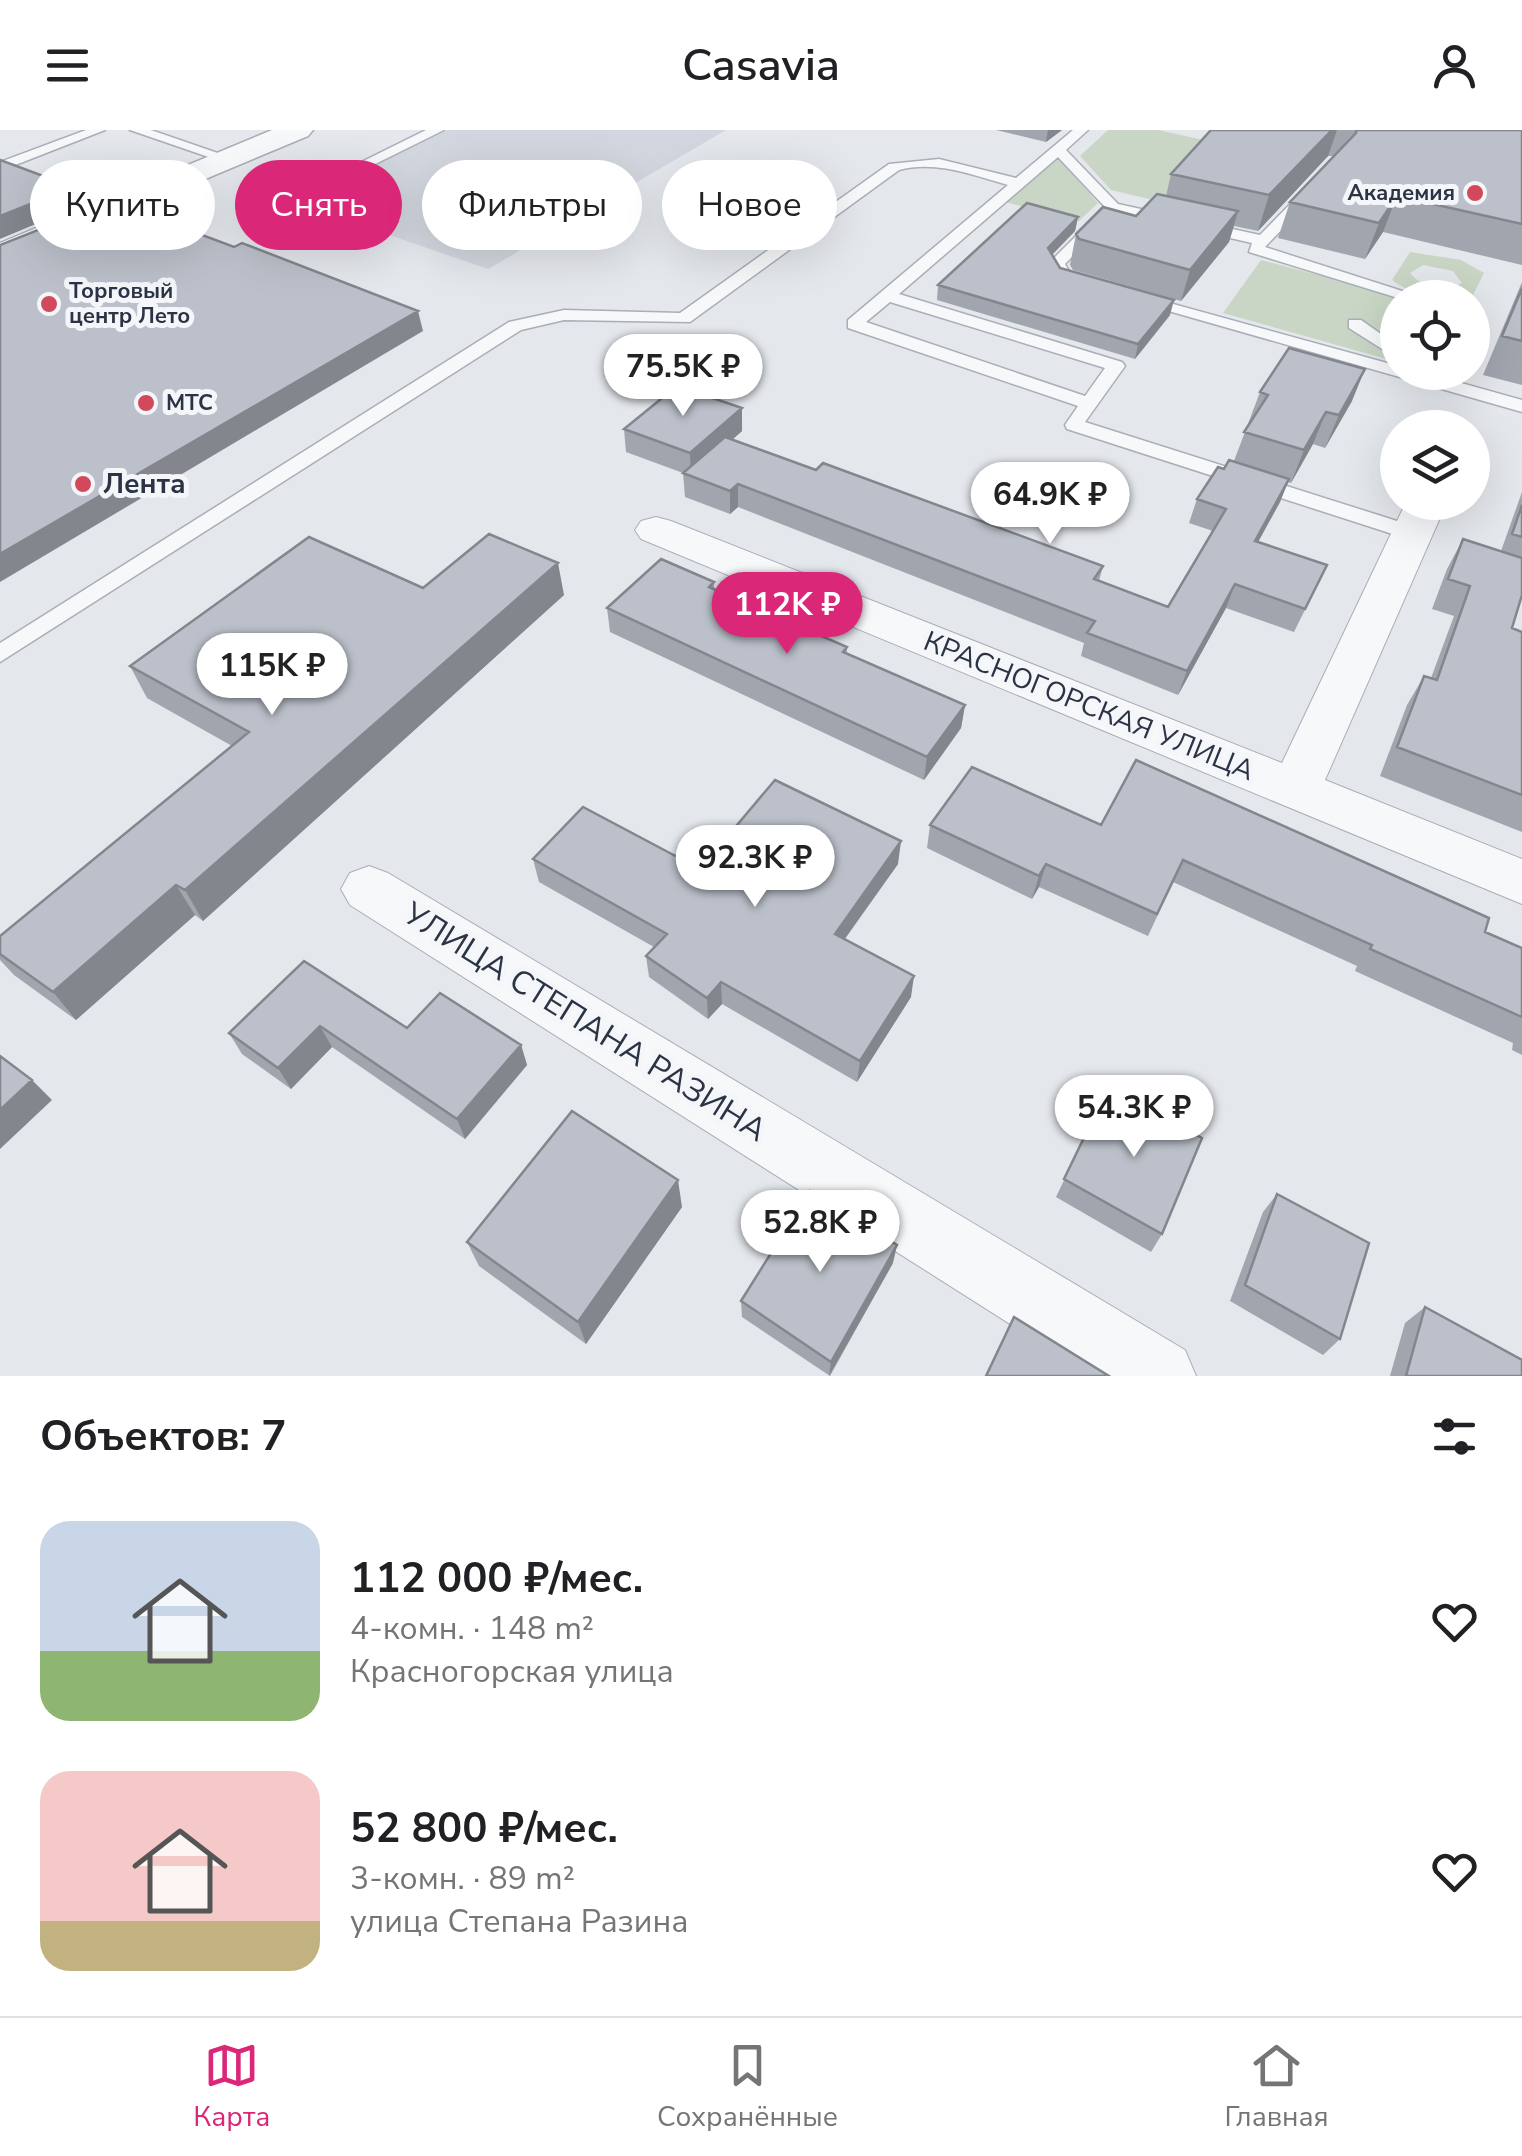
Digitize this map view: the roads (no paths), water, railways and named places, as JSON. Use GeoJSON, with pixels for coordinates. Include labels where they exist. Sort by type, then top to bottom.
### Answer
{"type":"FeatureCollection","features":[{"type":"Feature","properties":{"kind":"street"},"geometry":{"type":"LineString","coordinates":[[0,255],[298,130]]}},
{"type":"Feature","properties":{"kind":"street"},"geometry":{"type":"LineString","coordinates":[[1295,790],[1418,520]]}},
{"type":"Feature","properties":{"kind":"street","name":"КРАСНОГОРСКАЯ УЛИЦА"},"geometry":{"type":"LineString","coordinates":[[656,530],[1522,882]]}},
{"type":"Feature","properties":{"kind":"street","name":"УЛИЦА СТЕПАНА РАЗИНА"},"geometry":{"type":"LineString","coordinates":[[368,889],[1158,1376]]}},
{"type":"Feature","properties":{"kind":"lane"},"geometry":{"type":"LineString","coordinates":[[0,167],[94,130]]}},
{"type":"Feature","properties":{"kind":"lane"},"geometry":{"type":"LineString","coordinates":[[137,130],[228,159]]}},
{"type":"Feature","properties":{"kind":"lane"},"geometry":{"type":"LineString","coordinates":[[374,160],[437,130]]}},
{"type":"Feature","properties":{"kind":"lane"},"geometry":{"type":"LineString","coordinates":[[1080,130],[854,324],[1089,404]]}},
{"type":"Feature","properties":{"kind":"lane"},"geometry":{"type":"LineString","coordinates":[[1058,149],[1113,207],[1264,241]]}},
{"type":"Feature","properties":{"kind":"lane"},"geometry":{"type":"LineString","coordinates":[[0,654],[515,326],[564,315],[684,318],[894,166],[908,161],[1017,183]]}},
{"type":"Feature","properties":{"kind":"lane"},"geometry":{"type":"LineString","coordinates":[[1324,176],[1255,249],[1380,287]]}},
{"type":"Feature","properties":{"kind":"lane"},"geometry":{"type":"LineString","coordinates":[[1100,286],[1064,276],[1057,262],[1113,207]]}},
{"type":"Feature","properties":{"kind":"lane"},"geometry":{"type":"LineString","coordinates":[[1117,291],[1380,367]]}},
{"type":"Feature","properties":{"kind":"lane"},"geometry":{"type":"LineString","coordinates":[[887,296],[1116,366],[1074,425],[1380,507]]}},
{"type":"Feature","properties":{"kind":"lane"},"geometry":{"type":"LineString","coordinates":[[1355,324],[1380,341]]}},
{"type":"Feature","properties":{"kind":"lane"},"geometry":{"type":"LineString","coordinates":[[1476,390],[1522,406]]}},
{"type":"Feature","properties":{"kind":"place","name":"Академия"},"geometry":{"type":"Point","coordinates":[1475,193]}},
{"type":"Feature","properties":{"kind":"place","name":"Торговый центр Лето"},"geometry":{"type":"Point","coordinates":[49,304]}},
{"type":"Feature","properties":{"kind":"place","name":"МТС"},"geometry":{"type":"Point","coordinates":[146,403]}},
{"type":"Feature","properties":{"kind":"place","name":"Лента"},"geometry":{"type":"Point","coordinates":[83,484]}}]}
